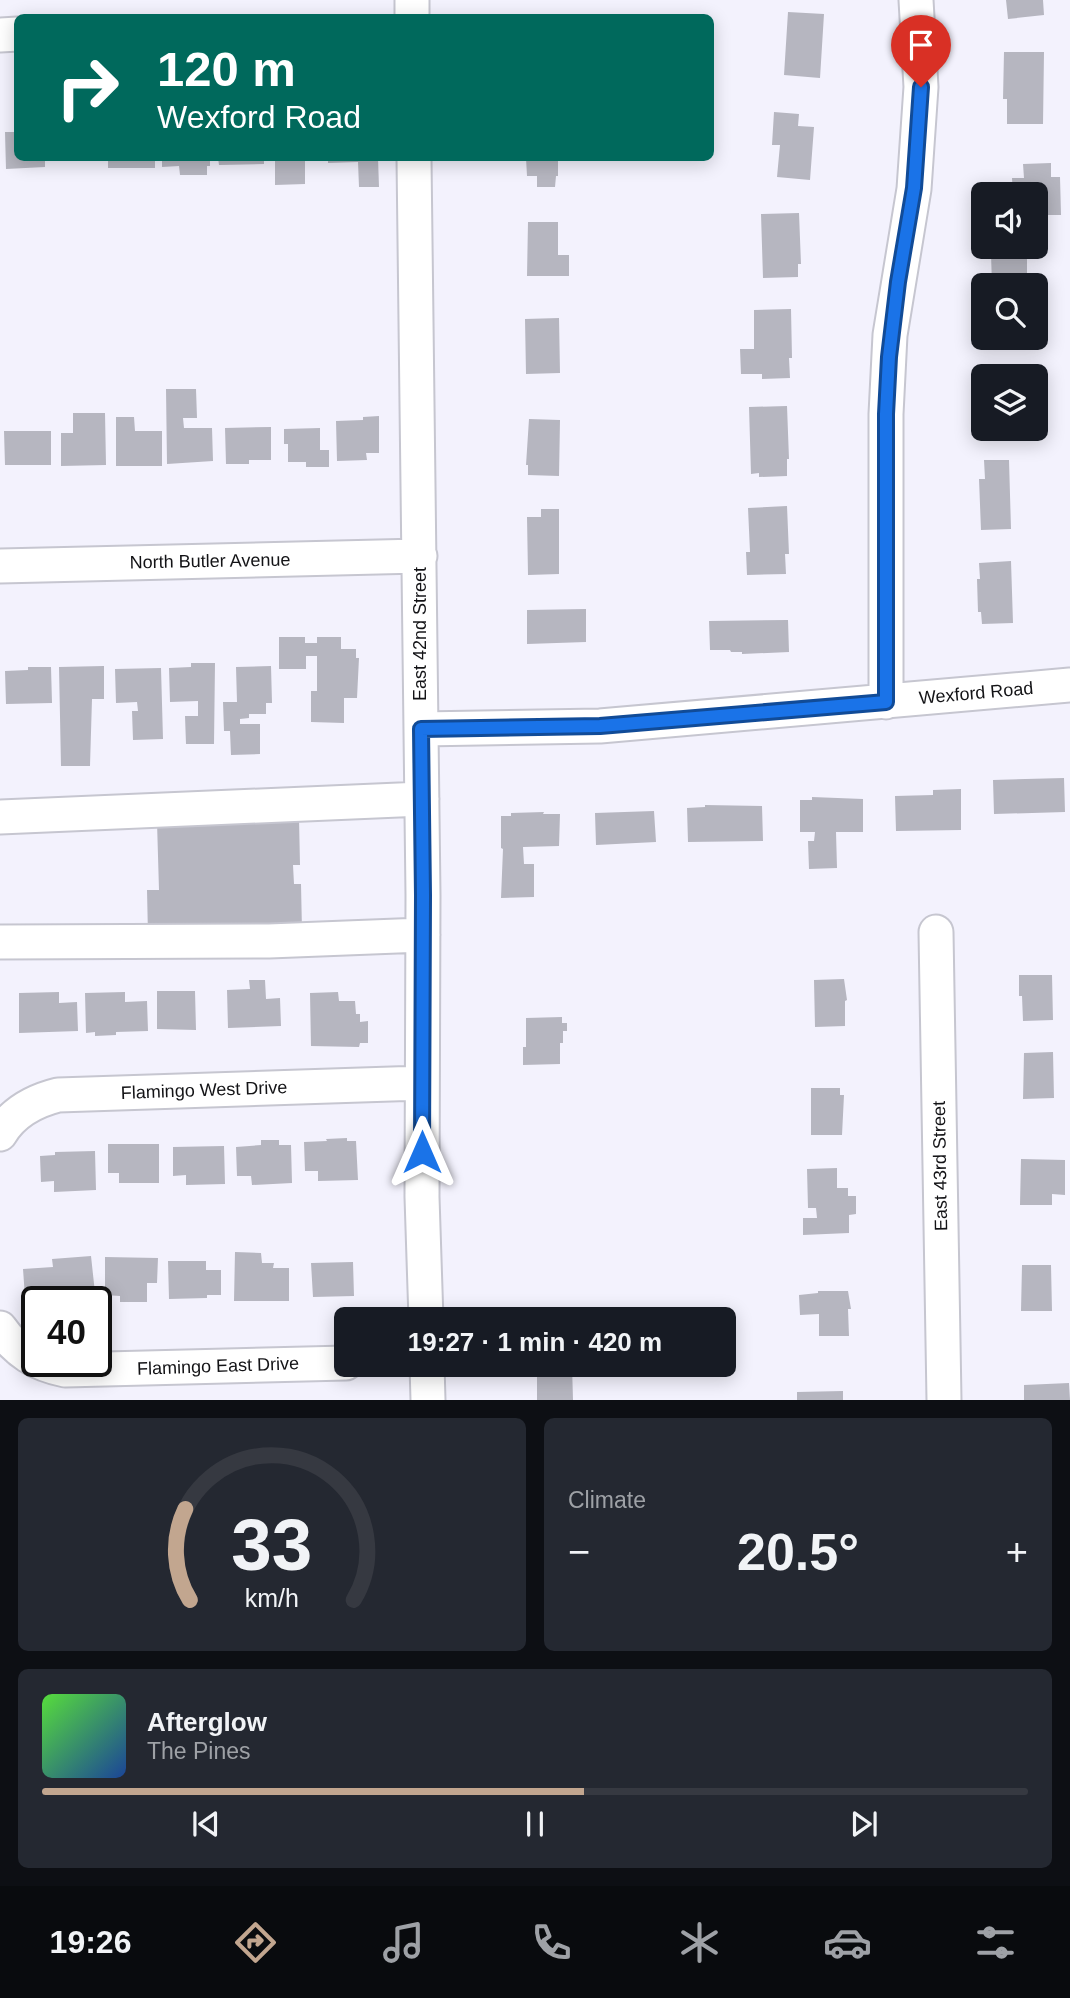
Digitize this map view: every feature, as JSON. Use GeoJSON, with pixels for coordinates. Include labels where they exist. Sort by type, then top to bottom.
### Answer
{"type":"FeatureCollection","features":[{"type":"Feature","properties":{"kind":"street"},"geometry":{"type":"LineString","coordinates":[[886,702],[886,414],[890,335],[915,175],[921,87],[916,0]]}},
{"type":"Feature","properties":{"kind":"street","name":"East 42nd Street"},"geometry":{"type":"LineString","coordinates":[[414,161],[422,799],[422,1198],[426,1307]]}},
{"type":"Feature","properties":{"kind":"street","name":"North Butler Avenue"},"geometry":{"type":"LineString","coordinates":[[0,566],[420,556]]}},
{"type":"Feature","properties":{"kind":"street","name":"Wexford Road"},"geometry":{"type":"LineString","coordinates":[[421,729],[600,726],[1070,685]]}},
{"type":"Feature","properties":{"kind":"street"},"geometry":{"type":"LineString","coordinates":[[0,817],[422,799]]}},
{"type":"Feature","properties":{"kind":"street","name":"East 43rd Street"},"geometry":{"type":"LineString","coordinates":[[936,932],[944,1399]]}},
{"type":"Feature","properties":{"kind":"street"},"geometry":{"type":"LineString","coordinates":[[0,942],[269,941],[423,934]]}},
{"type":"Feature","properties":{"kind":"street","name":"Flamingo West Drive"},"geometry":{"type":"LineString","coordinates":[[0,1134],[17,1113],[36,1101],[58,1095],[422,1083]]}},
{"type":"Feature","properties":{"kind":"street","name":"Flamingo East Drive"},"geometry":{"type":"LineString","coordinates":[[6,1337],[31,1359],[65,1370],[334,1363]]}},
{"type":"Feature","properties":{"kind":"street"},"geometry":{"type":"LineString","coordinates":[[427,1377],[428,1399]]}},
{"type":"Feature","properties":{"kind":"building"},"geometry":{"type":"Polygon","coordinates":[[[1006,0],[1043,0],[1044,15],[1008,19],[1006,0]]]}},
{"type":"Feature","properties":{"kind":"building"},"geometry":{"type":"Polygon","coordinates":[[[788,12],[824,14],[820,78],[784,75],[788,12]]]}},
{"type":"Feature","properties":{"kind":"building"},"geometry":{"type":"Polygon","coordinates":[[[1004,52],[1044,52],[1043,124],[1007,124],[1007,99],[1003,99],[1004,52]]]}},
{"type":"Feature","properties":{"kind":"building"},"geometry":{"type":"Polygon","coordinates":[[[774,112],[799,114],[798,126],[814,127],[810,180],[777,177],[780,145],[772,145],[774,112]]]}},
{"type":"Feature","properties":{"kind":"building"},"geometry":{"type":"Polygon","coordinates":[[[5,132],[14,132],[14,161],[45,161],[45,167],[6,169],[5,132]]]}},
{"type":"Feature","properties":{"kind":"building"},"geometry":{"type":"Polygon","coordinates":[[[108,161],[155,161],[155,168],[108,168],[108,161]]]}},
{"type":"Feature","properties":{"kind":"building"},"geometry":{"type":"Polygon","coordinates":[[[162,161],[210,161],[207,175],[180,175],[179,166],[162,167],[162,161]]]}},
{"type":"Feature","properties":{"kind":"building"},"geometry":{"type":"Polygon","coordinates":[[[218,161],[264,161],[264,164],[219,165],[218,161]]]}},
{"type":"Feature","properties":{"kind":"building"},"geometry":{"type":"Polygon","coordinates":[[[275,161],[305,161],[305,184],[275,185],[275,161]]]}},
{"type":"Feature","properties":{"kind":"building"},"geometry":{"type":"Polygon","coordinates":[[[378,161],[379,187],[359,187],[358,162],[328,163],[378,161]]]}},
{"type":"Feature","properties":{"kind":"building"},"geometry":{"type":"Polygon","coordinates":[[[526,161],[558,161],[555,187],[537,187],[537,176],[527,176],[526,161]]]}},
{"type":"Feature","properties":{"kind":"building"},"geometry":{"type":"Polygon","coordinates":[[[1051,163],[1051,177],[1060,177],[1061,215],[1048,215],[1048,182],[1012,182],[1012,178],[1024,178],[1023,164],[1051,163]]]}},
{"type":"Feature","properties":{"kind":"building"},"geometry":{"type":"Polygon","coordinates":[[[799,213],[801,264],[798,264],[798,277],[763,278],[761,214],[799,213]]]}},
{"type":"Feature","properties":{"kind":"building"},"geometry":{"type":"Polygon","coordinates":[[[528,222],[558,222],[558,255],[569,255],[569,276],[527,276],[528,222]]]}},
{"type":"Feature","properties":{"kind":"building"},"geometry":{"type":"Polygon","coordinates":[[[991,259],[1027,259],[1027,273],[992,273],[991,259]]]}},
{"type":"Feature","properties":{"kind":"building"},"geometry":{"type":"Polygon","coordinates":[[[791,309],[790,378],[762,379],[762,374],[741,374],[740,349],[754,349],[754,310],[791,309]]]}},
{"type":"Feature","properties":{"kind":"building"},"geometry":{"type":"Polygon","coordinates":[[[559,318],[560,373],[526,374],[525,319],[559,318]]]}},
{"type":"Feature","properties":{"kind":"building"},"geometry":{"type":"Polygon","coordinates":[[[166,389],[196,389],[197,418],[183,418],[184,428],[212,428],[213,461],[167,464],[166,389]]]}},
{"type":"Feature","properties":{"kind":"building"},"geometry":{"type":"Polygon","coordinates":[[[787,406],[787,476],[759,477],[759,473],[751,474],[749,407],[787,406]]]}},
{"type":"Feature","properties":{"kind":"building"},"geometry":{"type":"Polygon","coordinates":[[[73,413],[105,413],[106,465],[61,466],[61,433],[73,433],[73,413]]]}},
{"type":"Feature","properties":{"kind":"building"},"geometry":{"type":"Polygon","coordinates":[[[379,416],[379,453],[366,453],[367,460],[337,461],[336,421],[363,420],[363,417],[379,416]]]}},
{"type":"Feature","properties":{"kind":"building"},"geometry":{"type":"Polygon","coordinates":[[[116,417],[134,417],[135,431],[162,431],[162,466],[116,466],[116,417]]]}},
{"type":"Feature","properties":{"kind":"building"},"geometry":{"type":"Polygon","coordinates":[[[529,419],[560,420],[559,476],[528,475],[526,465],[529,419]]]}},
{"type":"Feature","properties":{"kind":"building"},"geometry":{"type":"Polygon","coordinates":[[[271,427],[271,460],[226,464],[225,428],[271,427]]]}},
{"type":"Feature","properties":{"kind":"building"},"geometry":{"type":"Polygon","coordinates":[[[320,428],[320,450],[329,450],[329,467],[306,467],[306,462],[288,462],[288,444],[284,444],[284,429],[320,428]]]}},
{"type":"Feature","properties":{"kind":"building"},"geometry":{"type":"Polygon","coordinates":[[[4,431],[51,431],[51,465],[5,465],[4,431]]]}},
{"type":"Feature","properties":{"kind":"building"},"geometry":{"type":"Polygon","coordinates":[[[984,460],[1009,460],[1011,529],[981,530],[979,479],[985,479],[984,460]]]}},
{"type":"Feature","properties":{"kind":"building"},"geometry":{"type":"Polygon","coordinates":[[[787,506],[789,554],[785,554],[786,574],[747,575],[746,552],[750,552],[748,508],[787,506]]]}},
{"type":"Feature","properties":{"kind":"building"},"geometry":{"type":"Polygon","coordinates":[[[541,509],[559,509],[559,574],[528,575],[527,517],[541,517],[541,509]]]}},
{"type":"Feature","properties":{"kind":"building"},"geometry":{"type":"Polygon","coordinates":[[[1011,561],[1013,623],[982,624],[981,612],[978,612],[979,563],[1011,561]]]}},
{"type":"Feature","properties":{"kind":"building"},"geometry":{"type":"Polygon","coordinates":[[[586,609],[586,642],[527,644],[527,610],[586,609]]]}},
{"type":"Feature","properties":{"kind":"building"},"geometry":{"type":"Polygon","coordinates":[[[788,620],[789,652],[742,654],[730,650],[710,650],[709,621],[788,620]]]}},
{"type":"Feature","properties":{"kind":"building"},"geometry":{"type":"Polygon","coordinates":[[[279,637],[305,637],[305,643],[317,643],[317,637],[341,637],[341,649],[356,649],[356,658],[359,658],[357,698],[344,698],[344,723],[311,722],[311,691],[317,691],[317,656],[306,656],[306,669],[279,669],[279,637]]]}},
{"type":"Feature","properties":{"kind":"building"},"geometry":{"type":"Polygon","coordinates":[[[191,663],[215,663],[214,744],[186,744],[185,716],[198,716],[198,701],[170,702],[169,668],[191,667],[191,663]]]}},
{"type":"Feature","properties":{"kind":"building"},"geometry":{"type":"Polygon","coordinates":[[[104,666],[104,699],[92,699],[90,766],[61,766],[59,667],[104,666]]]}},
{"type":"Feature","properties":{"kind":"building"},"geometry":{"type":"Polygon","coordinates":[[[271,666],[272,703],[266,703],[266,714],[249,714],[249,718],[240,719],[240,724],[260,724],[260,754],[231,755],[230,731],[224,731],[223,702],[237,702],[236,667],[271,666]]]}},
{"type":"Feature","properties":{"kind":"building"},"geometry":{"type":"Polygon","coordinates":[[[28,667],[51,667],[52,703],[6,704],[5,671],[28,670],[28,667]]]}},
{"type":"Feature","properties":{"kind":"building"},"geometry":{"type":"Polygon","coordinates":[[[161,668],[163,739],[133,740],[132,711],[138,711],[137,702],[116,703],[115,669],[161,668]]]}},
{"type":"Feature","properties":{"kind":"building"},"geometry":{"type":"Polygon","coordinates":[[[1064,778],[1065,812],[994,814],[993,780],[1064,778]]]}},
{"type":"Feature","properties":{"kind":"building"},"geometry":{"type":"Polygon","coordinates":[[[961,789],[961,830],[896,831],[895,796],[933,795],[933,790],[961,789]]]}},
{"type":"Feature","properties":{"kind":"building"},"geometry":{"type":"Polygon","coordinates":[[[812,797],[863,799],[863,832],[836,832],[837,868],[809,869],[808,841],[814,841],[815,832],[800,832],[800,800],[812,800],[812,797]]]}},
{"type":"Feature","properties":{"kind":"building"},"geometry":{"type":"Polygon","coordinates":[[[705,805],[762,806],[763,841],[688,842],[687,808],[705,805]]]}},
{"type":"Feature","properties":{"kind":"building"},"geometry":{"type":"Polygon","coordinates":[[[654,811],[656,842],[596,845],[595,813],[654,811]]]}},
{"type":"Feature","properties":{"kind":"building"},"geometry":{"type":"Polygon","coordinates":[[[544,812],[543,814],[560,814],[559,846],[523,847],[524,864],[534,864],[534,897],[501,898],[501,816],[544,812]]]}},
{"type":"Feature","properties":{"kind":"building"},"geometry":{"type":"Polygon","coordinates":[[[299,818],[300,865],[293,865],[294,884],[301,884],[302,931],[148,936],[147,890],[159,890],[157,822],[299,818]]]}},
{"type":"Feature","properties":{"kind":"building"},"geometry":{"type":"Polygon","coordinates":[[[1019,975],[1052,975],[1053,1020],[1023,1021],[1019,975]]]}},
{"type":"Feature","properties":{"kind":"building"},"geometry":{"type":"Polygon","coordinates":[[[844,979],[847,1000],[845,1026],[815,1027],[814,980],[844,979]]]}},
{"type":"Feature","properties":{"kind":"building"},"geometry":{"type":"Polygon","coordinates":[[[249,980],[265,980],[266,999],[280,998],[281,1026],[228,1028],[227,990],[250,989],[249,980]]]}},
{"type":"Feature","properties":{"kind":"building"},"geometry":{"type":"Polygon","coordinates":[[[157,991],[195,991],[196,1030],[157,1029],[157,991]]]}},
{"type":"Feature","properties":{"kind":"building"},"geometry":{"type":"Polygon","coordinates":[[[59,992],[59,1003],[77,1002],[78,1031],[19,1033],[19,993],[59,992]]]}},
{"type":"Feature","properties":{"kind":"building"},"geometry":{"type":"Polygon","coordinates":[[[125,992],[125,1002],[147,1001],[148,1031],[95,1036],[95,1032],[86,1033],[85,993],[125,992]]]}},
{"type":"Feature","properties":{"kind":"building"},"geometry":{"type":"Polygon","coordinates":[[[338,992],[339,1001],[355,1001],[360,1022],[368,1021],[368,1043],[360,1043],[359,1047],[311,1046],[310,993],[338,992]]]}},
{"type":"Feature","properties":{"kind":"building"},"geometry":{"type":"Polygon","coordinates":[[[562,1017],[562,1023],[567,1023],[567,1031],[563,1031],[563,1043],[560,1043],[560,1064],[523,1065],[526,1018],[562,1017]]]}},
{"type":"Feature","properties":{"kind":"building"},"geometry":{"type":"Polygon","coordinates":[[[1053,1052],[1054,1098],[1023,1099],[1024,1053],[1053,1052]]]}},
{"type":"Feature","properties":{"kind":"building"},"geometry":{"type":"Polygon","coordinates":[[[811,1088],[840,1088],[840,1095],[844,1095],[842,1135],[811,1135],[811,1088]]]}},
{"type":"Feature","properties":{"kind":"building"},"geometry":{"type":"Polygon","coordinates":[[[347,1138],[347,1141],[356,1141],[358,1180],[318,1181],[318,1171],[305,1171],[304,1142],[347,1138]]]}},
{"type":"Feature","properties":{"kind":"building"},"geometry":{"type":"Polygon","coordinates":[[[261,1140],[279,1140],[279,1145],[291,1145],[292,1183],[252,1185],[251,1176],[237,1176],[236,1147],[261,1145],[261,1140]]]}},
{"type":"Feature","properties":{"kind":"building"},"geometry":{"type":"Polygon","coordinates":[[[108,1144],[159,1144],[159,1183],[119,1183],[119,1173],[108,1173],[108,1144]]]}},
{"type":"Feature","properties":{"kind":"building"},"geometry":{"type":"Polygon","coordinates":[[[224,1146],[225,1184],[186,1185],[186,1175],[173,1176],[173,1147],[224,1146]]]}},
{"type":"Feature","properties":{"kind":"building"},"geometry":{"type":"Polygon","coordinates":[[[95,1151],[96,1190],[54,1192],[54,1181],[41,1182],[40,1156],[55,1155],[55,1152],[95,1151]]]}},
{"type":"Feature","properties":{"kind":"building"},"geometry":{"type":"Polygon","coordinates":[[[1021,1159],[1065,1160],[1065,1195],[1052,1194],[1052,1205],[1020,1205],[1021,1159]]]}},
{"type":"Feature","properties":{"kind":"building"},"geometry":{"type":"Polygon","coordinates":[[[837,1168],[837,1188],[848,1188],[848,1196],[856,1196],[856,1214],[849,1215],[849,1233],[803,1235],[803,1218],[817,1218],[816,1208],[808,1208],[807,1169],[837,1168]]]}},
{"type":"Feature","properties":{"kind":"building"},"geometry":{"type":"Polygon","coordinates":[[[235,1252],[261,1253],[262,1263],[274,1263],[273,1268],[289,1268],[289,1301],[234,1301],[235,1252]]]}},
{"type":"Feature","properties":{"kind":"building"},"geometry":{"type":"Polygon","coordinates":[[[91,1256],[94,1286],[24,1286],[23,1269],[53,1267],[52,1259],[91,1256]]]}},
{"type":"Feature","properties":{"kind":"building"},"geometry":{"type":"Polygon","coordinates":[[[105,1257],[158,1258],[157,1283],[147,1283],[147,1302],[120,1302],[120,1296],[112,1295],[112,1286],[105,1286],[105,1257]]]}},
{"type":"Feature","properties":{"kind":"building"},"geometry":{"type":"Polygon","coordinates":[[[168,1261],[206,1261],[206,1270],[221,1270],[221,1295],[169,1299],[168,1261]]]}},
{"type":"Feature","properties":{"kind":"building"},"geometry":{"type":"Polygon","coordinates":[[[353,1262],[354,1296],[313,1297],[311,1263],[353,1262]]]}},
{"type":"Feature","properties":{"kind":"building"},"geometry":{"type":"Polygon","coordinates":[[[1022,1265],[1051,1265],[1052,1311],[1021,1311],[1022,1265]]]}},
{"type":"Feature","properties":{"kind":"building"},"geometry":{"type":"Polygon","coordinates":[[[818,1291],[848,1291],[851,1309],[848,1309],[849,1336],[819,1336],[819,1314],[800,1315],[799,1295],[818,1291]]]}},
{"type":"Feature","properties":{"kind":"building"},"geometry":{"type":"Polygon","coordinates":[[[537,1377],[572,1377],[573,1400],[537,1400],[537,1377]]]}},
{"type":"Feature","properties":{"kind":"building"},"geometry":{"type":"Polygon","coordinates":[[[1069,1383],[1070,1400],[1024,1400],[1024,1385],[1069,1383]]]}},
{"type":"Feature","properties":{"kind":"building"},"geometry":{"type":"Polygon","coordinates":[[[843,1391],[843,1400],[797,1400],[797,1392],[843,1391]]]}},
{"type":"Feature","properties":{"kind":"route"},"geometry":{"type":"LineString","coordinates":[[422,1152],[421,729],[600,726],[886,702],[886,414],[890,335],[914,188],[921,87]]}}]}
